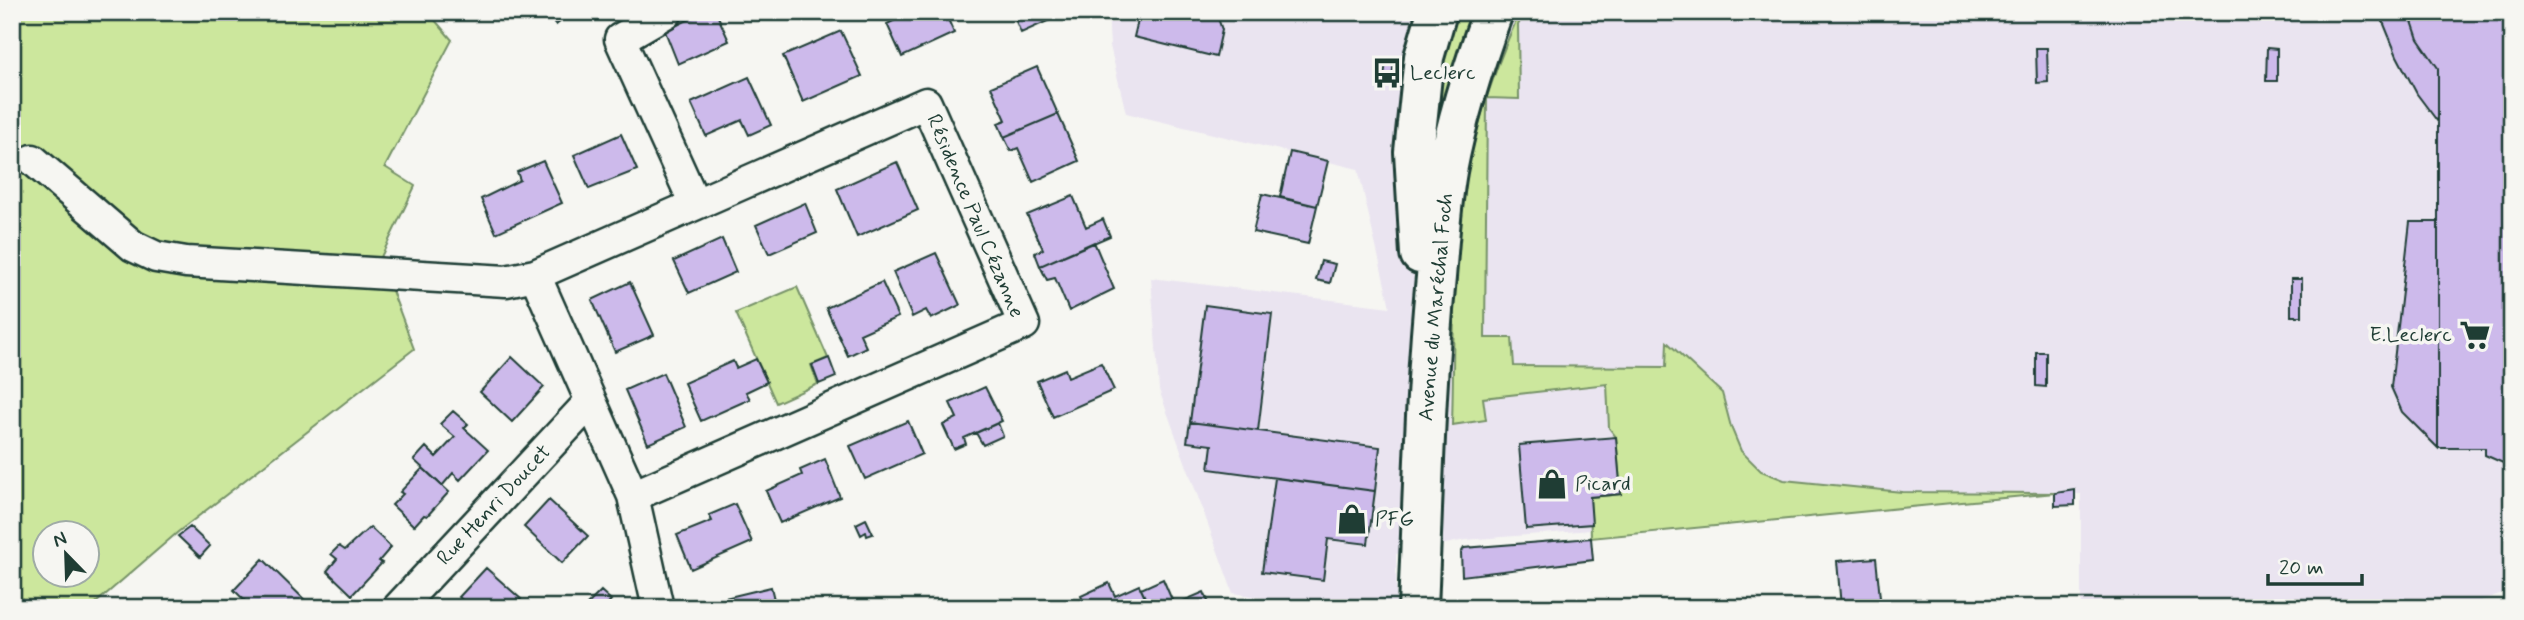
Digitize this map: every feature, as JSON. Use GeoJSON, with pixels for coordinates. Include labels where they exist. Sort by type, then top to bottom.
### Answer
{"type":"FeatureCollection","features":[{"type":"Feature","properties":{"kind":"street"},"geometry":{"type":"LineString","coordinates":[[667,12],[620,39],[695,204]]}},
{"type":"Feature","properties":{"kind":"street"},"geometry":{"type":"LineString","coordinates":[[1429,340],[1415,196],[1414,152],[1424,57],[1437,12]]}},
{"type":"Feature","properties":{"kind":"street","name":"Avenue du Maréchal Foch"},"geometry":{"type":"LineString","coordinates":[[1418,608],[1429,340],[1447,171],[1473,70],[1493,12]]}},
{"type":"Feature","properties":{"kind":"street","name":"Résidence Paul Cézanne"},"geometry":{"type":"LineString","coordinates":[[33,160],[112,230],[133,246],[156,257],[186,262],[506,281],[535,275],[926,103],[1024,324],[633,496]]}},
{"type":"Feature","properties":{"kind":"street"},"geometry":{"type":"LineString","coordinates":[[535,275],[633,496],[657,608]]}},
{"type":"Feature","properties":{"kind":"street","name":"Rue Henri Doucet"},"geometry":{"type":"LineString","coordinates":[[398,608],[590,402]]}},
{"type":"Feature","properties":{"kind":"shaded area"},"geometry":{"type":"Polygon","coordinates":[[[1108,12],[2512,12],[2512,589],[2463,608],[2081,608],[2081,494],[2055,493],[1465,540],[1396,554],[1396,608],[1325,608],[1233,593],[1159,390],[1151,278],[1390,307],[1358,169],[1126,113],[1110,46],[1108,12]]]}},
{"type":"Feature","properties":{"kind":"green space"},"geometry":{"type":"Polygon","coordinates":[[[12,12],[428,12],[452,40],[385,167],[415,186],[380,259],[414,349],[178,532],[90,608],[12,608],[12,12]]]}},
{"type":"Feature","properties":{"kind":"green space"},"geometry":{"type":"Polygon","coordinates":[[[1450,12],[1482,12],[1435,189],[1428,119],[1450,12]]]}},
{"type":"Feature","properties":{"kind":"green space"},"geometry":{"type":"Polygon","coordinates":[[[1520,12],[1525,12],[1518,25],[1519,99],[1487,98],[1520,12]]]}},
{"type":"Feature","properties":{"kind":"green space"},"geometry":{"type":"Polygon","coordinates":[[[1487,98],[1485,338],[1512,338],[1514,366],[1666,367],[1667,342],[1722,393],[1741,451],[1761,471],[1784,480],[1902,492],[2055,493],[1591,538],[1590,497],[1621,494],[1616,437],[1609,428],[1607,384],[1483,398],[1486,420],[1452,425],[1455,281],[1466,177],[1487,98]]]}},
{"type":"Feature","properties":{"kind":"green space"},"geometry":{"type":"Polygon","coordinates":[[[797,287],[828,358],[811,365],[818,384],[776,403],[736,313],[797,287]]]}},
{"type":"Feature","properties":{"kind":"building"},"geometry":{"type":"Polygon","coordinates":[[[546,12],[572,12],[556,25],[546,12]]]}},
{"type":"Feature","properties":{"kind":"building"},"geometry":{"type":"Polygon","coordinates":[[[704,12],[716,12],[729,41],[678,64],[665,31],[704,12]]]}},
{"type":"Feature","properties":{"kind":"building"},"geometry":{"type":"Polygon","coordinates":[[[912,12],[945,12],[954,33],[902,57],[887,24],[912,12]]]}},
{"type":"Feature","properties":{"kind":"building"},"geometry":{"type":"Polygon","coordinates":[[[1012,12],[1058,12],[1059,16],[1021,33],[1012,12]]]}},
{"type":"Feature","properties":{"kind":"building"},"geometry":{"type":"Polygon","coordinates":[[[1140,12],[1216,12],[1222,30],[1216,57],[1134,37],[1140,12]]]}},
{"type":"Feature","properties":{"kind":"building"},"geometry":{"type":"Polygon","coordinates":[[[2379,12],[2409,12],[2418,39],[2438,68],[2438,122],[2417,94],[2397,56],[2379,12]]]}},
{"type":"Feature","properties":{"kind":"building","name":"E.Leclerc"},"geometry":{"type":"Polygon","coordinates":[[[2409,12],[2512,12],[2512,467],[2485,455],[2485,448],[2438,448],[2438,68],[2418,39],[2409,12]]]}},
{"type":"Feature","properties":{"kind":"building"},"geometry":{"type":"Polygon","coordinates":[[[841,31],[862,76],[803,102],[783,56],[841,31]]]}},
{"type":"Feature","properties":{"kind":"building"},"geometry":{"type":"Polygon","coordinates":[[[2036,48],[2047,48],[2048,82],[2037,83],[2036,48]]]}},
{"type":"Feature","properties":{"kind":"building"},"geometry":{"type":"Polygon","coordinates":[[[2267,48],[2277,49],[2277,81],[2266,81],[2267,48]]]}},
{"type":"Feature","properties":{"kind":"building"},"geometry":{"type":"Polygon","coordinates":[[[1386,60],[1394,60],[1392,78],[1384,78],[1386,60]]]}},
{"type":"Feature","properties":{"kind":"building"},"geometry":{"type":"Polygon","coordinates":[[[1037,67],[1058,114],[1004,137],[998,123],[1006,120],[991,87],[1037,67]]]}},
{"type":"Feature","properties":{"kind":"building"},"geometry":{"type":"Polygon","coordinates":[[[749,77],[771,125],[749,135],[742,120],[706,136],[691,103],[749,77]]]}},
{"type":"Feature","properties":{"kind":"building"},"geometry":{"type":"Polygon","coordinates":[[[1058,114],[1079,161],[1033,182],[1018,148],[1011,151],[1004,137],[1058,114]]]}},
{"type":"Feature","properties":{"kind":"building"},"geometry":{"type":"Polygon","coordinates":[[[621,134],[637,170],[589,189],[574,155],[621,134]]]}},
{"type":"Feature","properties":{"kind":"building"},"geometry":{"type":"Polygon","coordinates":[[[1290,152],[1328,161],[1317,206],[1280,197],[1290,152]]]}},
{"type":"Feature","properties":{"kind":"building"},"geometry":{"type":"Polygon","coordinates":[[[543,161],[562,203],[496,233],[481,199],[520,180],[517,172],[543,161]]]}},
{"type":"Feature","properties":{"kind":"building"},"geometry":{"type":"Polygon","coordinates":[[[897,162],[918,210],[857,237],[837,189],[897,162]]]}},
{"type":"Feature","properties":{"kind":"building"},"geometry":{"type":"Polygon","coordinates":[[[1262,194],[1317,206],[1308,244],[1253,232],[1262,194]]]}},
{"type":"Feature","properties":{"kind":"building"},"geometry":{"type":"Polygon","coordinates":[[[1073,196],[1086,227],[1103,219],[1110,236],[1040,266],[1035,253],[1043,249],[1027,215],[1073,196]]]}},
{"type":"Feature","properties":{"kind":"building"},"geometry":{"type":"Polygon","coordinates":[[[805,203],[817,233],[769,254],[756,225],[805,203]]]}},
{"type":"Feature","properties":{"kind":"building"},"geometry":{"type":"Polygon","coordinates":[[[2410,222],[2438,222],[2438,448],[2402,412],[2391,387],[2410,222]]]}},
{"type":"Feature","properties":{"kind":"building"},"geometry":{"type":"Polygon","coordinates":[[[722,239],[736,272],[689,293],[674,261],[722,239]]]}},
{"type":"Feature","properties":{"kind":"building"},"geometry":{"type":"Polygon","coordinates":[[[1094,242],[1114,289],[1069,311],[1055,278],[1047,280],[1040,266],[1094,242]]]}},
{"type":"Feature","properties":{"kind":"building"},"geometry":{"type":"Polygon","coordinates":[[[936,253],[960,305],[931,319],[926,310],[912,317],[893,272],[936,253]]]}},
{"type":"Feature","properties":{"kind":"building"},"geometry":{"type":"Polygon","coordinates":[[[1321,261],[1335,264],[1330,283],[1316,280],[1321,261]]]}},
{"type":"Feature","properties":{"kind":"building"},"geometry":{"type":"Polygon","coordinates":[[[2291,279],[2302,279],[2302,316],[2291,316],[2291,279]]]}},
{"type":"Feature","properties":{"kind":"building"},"geometry":{"type":"Polygon","coordinates":[[[630,282],[654,335],[615,352],[592,300],[630,282]]]}},
{"type":"Feature","properties":{"kind":"building"},"geometry":{"type":"Polygon","coordinates":[[[882,282],[898,317],[860,334],[866,347],[848,356],[826,308],[882,282]]]}},
{"type":"Feature","properties":{"kind":"building"},"geometry":{"type":"Polygon","coordinates":[[[1205,305],[1272,314],[1258,431],[1190,422],[1205,305]]]}},
{"type":"Feature","properties":{"kind":"building"},"geometry":{"type":"Polygon","coordinates":[[[2036,352],[2046,352],[2046,387],[2036,386],[2036,352]]]}},
{"type":"Feature","properties":{"kind":"building"},"geometry":{"type":"Polygon","coordinates":[[[512,357],[544,387],[512,422],[480,392],[512,357]]]}},
{"type":"Feature","properties":{"kind":"building"},"geometry":{"type":"Polygon","coordinates":[[[829,358],[836,377],[819,384],[812,365],[829,358]]]}},
{"type":"Feature","properties":{"kind":"building"},"geometry":{"type":"Polygon","coordinates":[[[756,359],[767,382],[746,392],[750,399],[701,421],[684,383],[733,361],[736,368],[756,359]]]}},
{"type":"Feature","properties":{"kind":"building"},"geometry":{"type":"Polygon","coordinates":[[[1101,363],[1114,390],[1053,417],[1037,381],[1065,369],[1068,377],[1101,363]]]}},
{"type":"Feature","properties":{"kind":"building"},"geometry":{"type":"Polygon","coordinates":[[[663,373],[686,427],[648,444],[625,390],[663,373]]]}},
{"type":"Feature","properties":{"kind":"building"},"geometry":{"type":"Polygon","coordinates":[[[985,387],[1002,421],[964,438],[966,444],[954,449],[943,425],[957,418],[950,403],[985,387]]]}},
{"type":"Feature","properties":{"kind":"building"},"geometry":{"type":"Polygon","coordinates":[[[453,411],[468,424],[464,428],[488,450],[460,480],[453,473],[442,486],[414,460],[426,447],[436,457],[455,437],[440,424],[453,411]]]}},
{"type":"Feature","properties":{"kind":"building"},"geometry":{"type":"Polygon","coordinates":[[[908,421],[922,454],[865,479],[850,446],[908,421]]]}},
{"type":"Feature","properties":{"kind":"building"},"geometry":{"type":"Polygon","coordinates":[[[1190,422],[1380,447],[1375,491],[1209,469],[1212,445],[1187,442],[1190,422]]]}},
{"type":"Feature","properties":{"kind":"building"},"geometry":{"type":"Polygon","coordinates":[[[998,423],[1003,436],[983,445],[976,433],[998,423]]]}},
{"type":"Feature","properties":{"kind":"building"},"geometry":{"type":"Polygon","coordinates":[[[1616,437],[1621,494],[1590,497],[1592,524],[1526,529],[1519,445],[1616,437]]]}},
{"type":"Feature","properties":{"kind":"building"},"geometry":{"type":"Polygon","coordinates":[[[825,459],[840,497],[780,523],[766,491],[802,475],[800,470],[825,459]]]}},
{"type":"Feature","properties":{"kind":"building"},"geometry":{"type":"Polygon","coordinates":[[[423,468],[449,492],[414,526],[392,505],[403,494],[400,492],[423,468]]]}},
{"type":"Feature","properties":{"kind":"building"},"geometry":{"type":"Polygon","coordinates":[[[1275,478],[1375,491],[1368,544],[1328,539],[1323,580],[1262,572],[1275,478]]]}},
{"type":"Feature","properties":{"kind":"building"},"geometry":{"type":"Polygon","coordinates":[[[2075,490],[2075,505],[2055,506],[2055,493],[2075,490]]]}},
{"type":"Feature","properties":{"kind":"building"},"geometry":{"type":"Polygon","coordinates":[[[549,500],[588,536],[562,563],[524,527],[549,500]]]}},
{"type":"Feature","properties":{"kind":"building"},"geometry":{"type":"Polygon","coordinates":[[[735,504],[752,542],[691,569],[677,535],[712,521],[709,515],[735,504]]]}},
{"type":"Feature","properties":{"kind":"building"},"geometry":{"type":"Polygon","coordinates":[[[866,519],[873,534],[867,536],[866,532],[861,535],[856,524],[866,519]]]}},
{"type":"Feature","properties":{"kind":"building"},"geometry":{"type":"Polygon","coordinates":[[[190,527],[210,546],[200,557],[178,536],[190,527]]]}},
{"type":"Feature","properties":{"kind":"building"},"geometry":{"type":"Polygon","coordinates":[[[370,527],[391,547],[379,561],[382,563],[352,595],[327,571],[337,559],[331,554],[339,546],[345,550],[370,527]]]}},
{"type":"Feature","properties":{"kind":"building"},"geometry":{"type":"Polygon","coordinates":[[[1591,538],[1593,560],[1462,576],[1461,553],[1464,548],[1591,538]]]}},
{"type":"Feature","properties":{"kind":"building"},"geometry":{"type":"Polygon","coordinates":[[[1876,558],[1881,608],[1831,608],[1841,607],[1837,561],[1876,558]]]}},
{"type":"Feature","properties":{"kind":"building"},"geometry":{"type":"Polygon","coordinates":[[[263,559],[313,608],[252,608],[234,590],[263,559]]]}},
{"type":"Feature","properties":{"kind":"building"},"geometry":{"type":"Polygon","coordinates":[[[486,568],[521,599],[512,608],[471,608],[459,597],[486,568]]]}},
{"type":"Feature","properties":{"kind":"building"},"geometry":{"type":"Polygon","coordinates":[[[1163,579],[1174,605],[1204,592],[1211,608],[1150,608],[1141,589],[1163,579]]]}},
{"type":"Feature","properties":{"kind":"building"},"geometry":{"type":"Polygon","coordinates":[[[1109,583],[1115,596],[1139,585],[1150,608],[1086,608],[1081,596],[1109,583]]]}},
{"type":"Feature","properties":{"kind":"building"},"geometry":{"type":"Polygon","coordinates":[[[771,587],[776,608],[727,608],[725,598],[771,587]]]}},
{"type":"Feature","properties":{"kind":"building"},"geometry":{"type":"Polygon","coordinates":[[[601,591],[611,600],[604,608],[584,608],[601,591]]]}},
{"type":"Feature","properties":{"kind":"place","name":"Leclerc"},"geometry":{"type":"Point","coordinates":[1387,73]}},
{"type":"Feature","properties":{"kind":"place","name":"E.Leclerc"},"geometry":{"type":"Point","coordinates":[2475,335]}},
{"type":"Feature","properties":{"kind":"place","name":"Picard"},"geometry":{"type":"Point","coordinates":[1552,484]}},
{"type":"Feature","properties":{"kind":"place","name":"PFG"},"geometry":{"type":"Point","coordinates":[1352,519]}}]}
